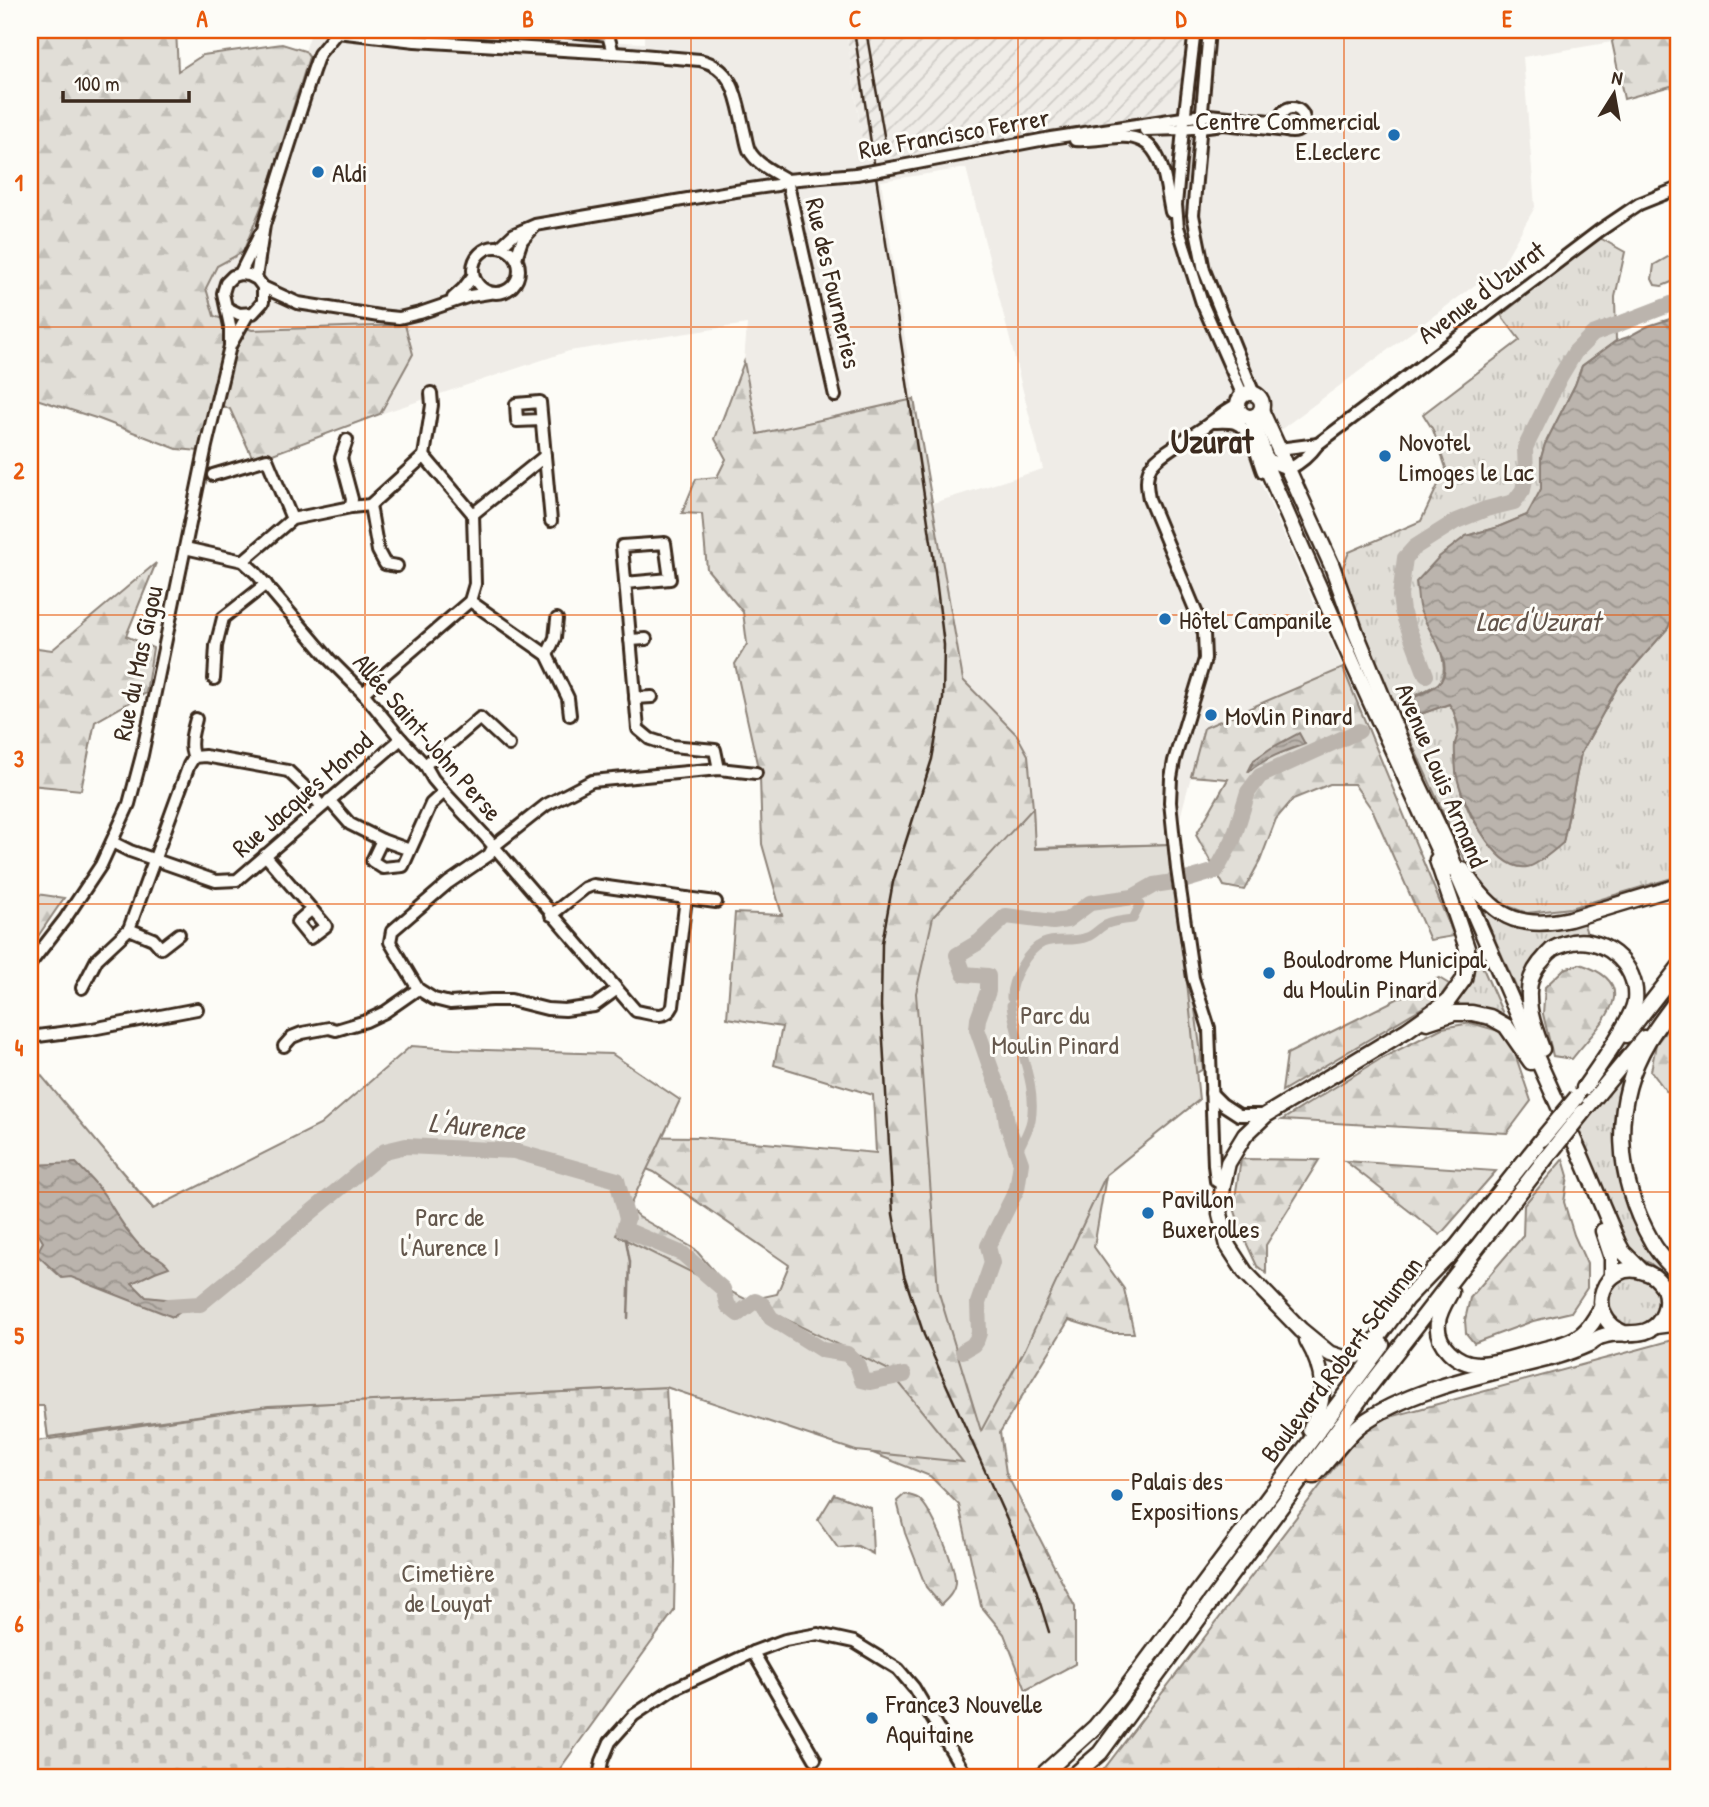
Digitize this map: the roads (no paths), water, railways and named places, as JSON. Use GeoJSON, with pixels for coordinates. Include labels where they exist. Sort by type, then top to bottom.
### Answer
{"type":"FeatureCollection","features":[{"type":"Feature","properties":{"kind":"main road","name":"Avenue Louis Armand"},"geometry":{"type":"LineString","coordinates":[[1248,406],[1269,473],[1532,1063]]}},
{"type":"Feature","properties":{"kind":"main road","name":"Avenue Louis Armand"},"geometry":{"type":"LineString","coordinates":[[1248,406],[1279,449],[1289,469],[1332,566],[1360,643],[1413,771],[1582,1158]]}},
{"type":"Feature","properties":{"kind":"main road"},"geometry":{"type":"LineString","coordinates":[[1422,815],[1467,948],[1464,979],[1448,1001],[1406,1030],[1266,1115],[1245,1135],[1228,1163],[1220,1214],[1228,1246],[1245,1272],[1301,1330],[1329,1353],[1343,1358],[1356,1356],[1371,1347],[1406,1299],[1455,1248]]}},
{"type":"Feature","properties":{"kind":"main road"},"geometry":{"type":"LineString","coordinates":[[1444,840],[1484,900],[1507,916],[1536,924],[1562,921],[1679,886]]}},
{"type":"Feature","properties":{"kind":"main road"},"geometry":{"type":"LineString","coordinates":[[1581,1093],[1624,1027],[1635,1002],[1634,981],[1628,967],[1614,953],[1596,942],[1574,941],[1552,949],[1535,970],[1528,996],[1530,1009],[1536,1033],[1582,1158],[1622,1252],[1640,1270]]}},
{"type":"Feature","properties":{"kind":"main road","name":"Boulevard Robert Schuman"},"geometry":{"type":"LineString","coordinates":[[1040,1777],[1095,1727],[1119,1698],[1455,1248],[1679,967]]}},
{"type":"Feature","properties":{"kind":"main road"},"geometry":{"type":"LineString","coordinates":[[1679,996],[1647,1042],[1634,1072],[1625,1105],[1621,1139],[1630,1195],[1640,1219],[1653,1245],[1679,1275]]}},
{"type":"Feature","properties":{"kind":"main road","name":"Boulevard Robert Schuman"},"geometry":{"type":"LineString","coordinates":[[1072,1777],[1100,1753],[1366,1391],[1478,1244],[1679,996]]}},
{"type":"Feature","properties":{"kind":"main road"},"geometry":{"type":"LineString","coordinates":[[1406,1030],[1454,1013],[1490,1017],[1506,1026],[1532,1063],[1606,1239],[1612,1258],[1612,1278]]}},
{"type":"Feature","properties":{"kind":"main road"},"geometry":{"type":"LineString","coordinates":[[1478,1244],[1441,1310],[1438,1322],[1439,1336],[1447,1349],[1461,1361],[1491,1363],[1567,1343],[1581,1336],[1601,1308],[1603,1291],[1612,1278],[1625,1270],[1640,1270],[1650,1274],[1664,1289],[1665,1309],[1656,1326]]}},
{"type":"Feature","properties":{"kind":"main road"},"geometry":{"type":"LineString","coordinates":[[1666,1299],[1679,1307]]}},
{"type":"Feature","properties":{"kind":"main road"},"geometry":{"type":"LineString","coordinates":[[1601,1308],[1610,1324],[1626,1334]]}},
{"type":"Feature","properties":{"kind":"main road"},"geometry":{"type":"LineString","coordinates":[[1257,1540],[1358,1426],[1395,1404],[1454,1384],[1573,1351],[1602,1336],[1642,1333],[1656,1326],[1679,1323]]}},
{"type":"Feature","properties":{"kind":"main road"},"geometry":{"type":"LineString","coordinates":[[1278,1484],[1318,1416],[1322,1399],[1322,1381],[1317,1358],[1301,1330]]}},
{"type":"Feature","properties":{"kind":"street"},"geometry":{"type":"LineString","coordinates":[[557,30],[608,32],[613,53]]}},
{"type":"Feature","properties":{"kind":"street"},"geometry":{"type":"LineString","coordinates":[[1192,124],[1186,100],[1195,30]]}},
{"type":"Feature","properties":{"kind":"street"},"geometry":{"type":"LineString","coordinates":[[1192,124],[1204,87],[1209,30]]}},
{"type":"Feature","properties":{"kind":"street"},"geometry":{"type":"LineString","coordinates":[[240,274],[264,225],[319,54],[337,31],[700,60],[713,65],[731,82],[749,150],[764,166],[787,180]]}},
{"type":"Feature","properties":{"kind":"street"},"geometry":{"type":"LineString","coordinates":[[1187,87],[1192,124]]}},
{"type":"Feature","properties":{"kind":"street"},"geometry":{"type":"LineString","coordinates":[[1204,87],[1208,104],[1219,116]]}},
{"type":"Feature","properties":{"kind":"street"},"geometry":{"type":"LineString","coordinates":[[1128,127],[1172,120],[1186,100]]}},
{"type":"Feature","properties":{"kind":"street"},"geometry":{"type":"LineString","coordinates":[[1165,121],[1224,124],[1287,131],[1296,131],[1304,120],[1303,113],[1298,109],[1288,108],[1283,111],[1281,126],[1287,131]]}},
{"type":"Feature","properties":{"kind":"street"},"geometry":{"type":"LineString","coordinates":[[1128,127],[1145,130],[1192,124],[1219,116],[1270,121],[1280,119]]}},
{"type":"Feature","properties":{"kind":"street","name":"Avenue Louis Armand"},"geometry":{"type":"LineString","coordinates":[[1192,124],[1176,205],[1178,227],[1202,303],[1248,406]]}},
{"type":"Feature","properties":{"kind":"street","name":"Avenue Louis Armand"},"geometry":{"type":"LineString","coordinates":[[1192,124],[1193,215],[1202,259],[1248,406]]}},
{"type":"Feature","properties":{"kind":"street","name":"Rue Francisco Ferrer"},"geometry":{"type":"LineString","coordinates":[[535,225],[777,185],[787,180],[856,174],[1051,138],[1128,127]]}},
{"type":"Feature","properties":{"kind":"street"},"geometry":{"type":"LineString","coordinates":[[1051,138],[1087,141],[1121,136],[1143,141],[1153,149],[1161,163],[1171,211],[1178,227]]}},
{"type":"Feature","properties":{"kind":"street","name":"Rue des Fourneries"},"geometry":{"type":"LineString","coordinates":[[787,180],[835,396]]}},
{"type":"Feature","properties":{"kind":"street","name":"Avenue d'Uzurat"},"geometry":{"type":"LineString","coordinates":[[1289,469],[1309,456],[1318,444],[1599,231],[1639,204],[1679,188]]}},
{"type":"Feature","properties":{"kind":"street"},"geometry":{"type":"LineString","coordinates":[[256,278],[264,225]]}},
{"type":"Feature","properties":{"kind":"street"},"geometry":{"type":"LineString","coordinates":[[500,247],[514,234],[535,225]]}},
{"type":"Feature","properties":{"kind":"street"},"geometry":{"type":"LineString","coordinates":[[516,258],[522,240],[535,225]]}},
{"type":"Feature","properties":{"kind":"street"},"geometry":{"type":"LineString","coordinates":[[261,305],[298,303],[399,318],[420,313],[470,296],[496,294],[511,289],[520,269],[516,258],[500,247],[493,247],[479,254],[473,268],[476,283],[489,293]]}},
{"type":"Feature","properties":{"kind":"street"},"geometry":{"type":"LineString","coordinates":[[263,287],[264,298],[257,310],[239,314],[227,308],[223,288],[229,279],[240,274],[256,278],[263,287],[298,303]]}},
{"type":"Feature","properties":{"kind":"street"},"geometry":{"type":"LineString","coordinates":[[448,303],[473,276]]}},
{"type":"Feature","properties":{"kind":"street","name":"Rue du Mas Gigou"},"geometry":{"type":"LineString","coordinates":[[30,964],[65,919],[101,864],[129,804],[142,755],[208,434],[230,346],[227,308]]}},
{"type":"Feature","properties":{"kind":"street","name":"Rue du Mas Gigou"},"geometry":{"type":"LineString","coordinates":[[230,346],[248,314]]}},
{"type":"Feature","properties":{"kind":"street"},"geometry":{"type":"LineString","coordinates":[[185,548],[243,561],[292,519],[370,505],[424,456],[432,405],[431,393]]}},
{"type":"Feature","properties":{"kind":"street"},"geometry":{"type":"LineString","coordinates":[[1223,1185],[1216,1181],[1214,1165],[1209,1028],[1193,978],[1170,802],[1174,761],[1196,694],[1206,646],[1199,619],[1149,499],[1147,481],[1150,469],[1157,459],[1225,411],[1248,406]]}},
{"type":"Feature","properties":{"kind":"street"},"geometry":{"type":"LineString","coordinates":[[541,420],[551,521]]}},
{"type":"Feature","properties":{"kind":"street"},"geometry":{"type":"LineString","coordinates":[[1212,422],[1237,424],[1245,430],[1272,493],[1281,500]]}},
{"type":"Feature","properties":{"kind":"street"},"geometry":{"type":"LineString","coordinates":[[347,440],[341,458],[352,499],[351,507]]}},
{"type":"Feature","properties":{"kind":"street","name":"Avenue d'Uzurat"},"geometry":{"type":"LineString","coordinates":[[1279,449],[1318,444]]}},
{"type":"Feature","properties":{"kind":"street"},"geometry":{"type":"LineString","coordinates":[[1262,447],[1272,463],[1289,469]]}},
{"type":"Feature","properties":{"kind":"street"},"geometry":{"type":"LineString","coordinates":[[363,693],[470,601],[475,584],[473,514],[424,456]]}},
{"type":"Feature","properties":{"kind":"street"},"geometry":{"type":"LineString","coordinates":[[473,514],[545,456]]}},
{"type":"Feature","properties":{"kind":"street"},"geometry":{"type":"LineString","coordinates":[[213,475],[267,459],[292,519]]}},
{"type":"Feature","properties":{"kind":"street"},"geometry":{"type":"LineString","coordinates":[[370,505],[378,551],[385,564],[397,566]]}},
{"type":"Feature","properties":{"kind":"street"},"geometry":{"type":"LineString","coordinates":[[625,583],[670,579],[665,543],[621,546],[638,729],[650,740],[672,746],[715,750],[719,769]]}},
{"type":"Feature","properties":{"kind":"street","name":"Allée Saint-John Perse"},"geometry":{"type":"LineString","coordinates":[[243,561],[330,660],[363,693],[425,765],[444,792],[636,1011],[665,1015],[673,1006],[686,898]]}},
{"type":"Feature","properties":{"kind":"street"},"geometry":{"type":"LineString","coordinates":[[214,680],[216,646],[223,618],[266,584]]}},
{"type":"Feature","properties":{"kind":"street"},"geometry":{"type":"LineString","coordinates":[[470,601],[547,655],[568,698],[570,715]]}},
{"type":"Feature","properties":{"kind":"street"},"geometry":{"type":"LineString","coordinates":[[547,655],[555,638],[557,620]]}},
{"type":"Feature","properties":{"kind":"street"},"geometry":{"type":"LineString","coordinates":[[630,640],[646,639]]}},
{"type":"Feature","properties":{"kind":"street"},"geometry":{"type":"LineString","coordinates":[[635,698],[652,696]]}},
{"type":"Feature","properties":{"kind":"street"},"geometry":{"type":"LineString","coordinates":[[425,765],[480,718],[509,745]]}},
{"type":"Feature","properties":{"kind":"street"},"geometry":{"type":"LineString","coordinates":[[194,757],[191,743],[197,719]]}},
{"type":"Feature","properties":{"kind":"street","name":"Rue Jacques Monod"},"geometry":{"type":"LineString","coordinates":[[112,842],[216,881],[237,880],[401,739]]}},
{"type":"Feature","properties":{"kind":"street"},"geometry":{"type":"LineString","coordinates":[[194,757],[205,756],[288,771],[350,824],[410,850]]}},
{"type":"Feature","properties":{"kind":"street"},"geometry":{"type":"LineString","coordinates":[[82,988],[97,959],[129,929],[194,757]]}},
{"type":"Feature","properties":{"kind":"street"},"geometry":{"type":"LineString","coordinates":[[616,990],[594,1006],[565,1010],[547,1009],[511,1000],[450,1003],[433,999],[418,989],[390,942],[392,931],[447,883],[489,855],[494,846],[546,805],[592,781],[719,769],[757,773]]}},
{"type":"Feature","properties":{"kind":"street"},"geometry":{"type":"LineString","coordinates":[[382,840],[372,861],[383,869],[403,866],[431,804],[444,792]]}},
{"type":"Feature","properties":{"kind":"street"},"geometry":{"type":"LineString","coordinates":[[265,855],[312,909]]}},
{"type":"Feature","properties":{"kind":"street"},"geometry":{"type":"LineString","coordinates":[[551,915],[585,888],[593,885],[716,902]]}},
{"type":"Feature","properties":{"kind":"street"},"geometry":{"type":"LineString","coordinates":[[129,929],[153,939],[161,948],[179,934]]}},
{"type":"Feature","properties":{"kind":"street"},"geometry":{"type":"LineString","coordinates":[[284,1046],[292,1037],[302,1033],[329,1028],[338,1030],[366,1021],[385,1012],[418,989]]}},
{"type":"Feature","properties":{"kind":"street"},"geometry":{"type":"LineString","coordinates":[[30,1037],[197,1009]]}},
{"type":"Feature","properties":{"kind":"street"},"geometry":{"type":"LineString","coordinates":[[1211,1093],[1239,1115],[1266,1115]]}},
{"type":"Feature","properties":{"kind":"street"},"geometry":{"type":"LineString","coordinates":[[599,1777],[601,1761],[610,1742],[634,1715],[673,1689],[753,1652],[785,1640],[818,1634],[854,1642],[898,1669],[914,1688],[967,1777]]}},
{"type":"Feature","properties":{"kind":"street"},"geometry":{"type":"LineString","coordinates":[[753,1652],[815,1759]]}},
{"type":"Feature","properties":{"kind":"water","name":"Lac d'Uzurat"},"geometry":{"type":"Polygon","coordinates":[[[1679,316],[1679,603],[1668,628],[1619,684],[1581,753],[1563,843],[1531,866],[1515,865],[1491,846],[1464,799],[1456,772],[1455,742],[1458,727],[1451,707],[1449,704],[1418,715],[1411,699],[1431,689],[1440,682],[1444,674],[1442,656],[1420,610],[1416,582],[1439,557],[1466,536],[1527,515],[1541,489],[1541,458],[1545,444],[1582,366],[1616,341],[1648,326],[1679,316]]]}},
{"type":"Feature","properties":{"kind":"water"},"geometry":{"type":"Polygon","coordinates":[[[1299,733],[1305,744],[1268,759],[1248,772],[1254,760],[1299,733]]]}},
{"type":"Feature","properties":{"kind":"water"},"geometry":{"type":"Polygon","coordinates":[[[76,1163],[102,1192],[139,1245],[169,1267],[132,1283],[146,1297],[194,1302],[173,1317],[71,1277],[62,1278],[36,1254],[43,1242],[39,1235],[30,1232],[32,1165],[76,1163]]]}},
{"type":"Feature","properties":{"kind":"waterway","name":"L'Aurence"},"geometry":{"type":"LineString","coordinates":[[1426,675],[1402,611],[1400,596],[1405,558],[1415,547],[1456,521],[1514,502],[1523,490],[1526,474],[1525,448],[1560,377],[1575,352],[1593,334],[1679,301]]}},
{"type":"Feature","properties":{"kind":"waterway","name":"L'Aurence"},"geometry":{"type":"LineString","coordinates":[[963,1351],[973,1345],[979,1333],[978,1303],[992,1263],[988,1246],[1017,1189],[1021,1163],[1007,1124],[1003,1097],[977,1029],[988,991],[988,976],[964,974],[957,955],[979,942],[1006,916],[1053,922],[1067,920],[1090,903],[1133,897],[1154,885],[1186,880],[1216,871],[1233,840],[1248,792],[1260,776],[1359,731]]}},
{"type":"Feature","properties":{"kind":"waterway","name":"L'Aurence"},"geometry":{"type":"LineString","coordinates":[[1011,998],[1013,983],[1021,967],[1037,947],[1048,941],[1082,939],[1108,924],[1133,919],[1140,905],[1133,897]]}},
{"type":"Feature","properties":{"kind":"waterway","name":"L'Aurence"},"geometry":{"type":"LineString","coordinates":[[1011,1005],[1029,1078],[1032,1106],[1030,1124],[1018,1151]]}},
{"type":"Feature","properties":{"kind":"waterway","name":"L'Aurence"},"geometry":{"type":"LineString","coordinates":[[169,1306],[200,1304],[385,1151],[406,1146],[514,1151],[617,1180],[627,1219],[624,1229],[683,1254],[723,1289],[728,1306],[738,1314],[755,1301],[763,1305],[771,1318],[822,1350],[847,1354],[857,1364],[862,1380],[870,1382],[904,1375]]}},
{"type":"Feature","properties":{"kind":"waterway"},"geometry":{"type":"LineString","coordinates":[[624,1229],[630,1262],[628,1318]]}},
{"type":"Feature","properties":{"kind":"railway"},"geometry":{"type":"LineString","coordinates":[[854,30],[933,555],[944,645],[943,699],[932,759],[893,882],[882,943],[881,1006],[893,1214],[904,1275],[924,1335],[1021,1551],[1049,1632]]}},
{"type":"Feature","properties":{"kind":"railway"},"geometry":{"type":"LineString","coordinates":[[866,30],[887,153]]}},
{"type":"Feature","properties":{"kind":"place","name":"Centre Commercial E.Leclerc"},"geometry":{"type":"Point","coordinates":[1394,135]}},
{"type":"Feature","properties":{"kind":"place","name":"Aldi"},"geometry":{"type":"Point","coordinates":[318,172]}},
{"type":"Feature","properties":{"kind":"place","name":"Novotel Limoges le Lac"},"geometry":{"type":"Point","coordinates":[1385,456]}},
{"type":"Feature","properties":{"kind":"place","name":"Hôtel Campanile"},"geometry":{"type":"Point","coordinates":[1165,619]}},
{"type":"Feature","properties":{"kind":"place","name":"Movlin Pinard"},"geometry":{"type":"Point","coordinates":[1211,715]}},
{"type":"Feature","properties":{"kind":"place","name":"Boulodrome Municipal du Moulin Pinard"},"geometry":{"type":"Point","coordinates":[1269,973]}},
{"type":"Feature","properties":{"kind":"place","name":"Pavillon Buxerolles"},"geometry":{"type":"Point","coordinates":[1148,1213]}},
{"type":"Feature","properties":{"kind":"place","name":"Palais des Expositions"},"geometry":{"type":"Point","coordinates":[1117,1495]}},
{"type":"Feature","properties":{"kind":"place","name":"France3 Nouvelle Aquitaine"},"geometry":{"type":"Point","coordinates":[872,1718]}},
{"type":"Feature","properties":{"kind":"district","name":"Uzurat"},"geometry":{"type":"Point","coordinates":[1212,441]}},
{"type":"Feature","properties":{"kind":"park label","name":"Parc du Moulin Pinard"},"geometry":{"type":"Point","coordinates":[1055,1029]}},
{"type":"Feature","properties":{"kind":"park label","name":"Parc de l'Aurence I"},"geometry":{"type":"Point","coordinates":[450,1231]}},
{"type":"Feature","properties":{"kind":"park label","name":"Cimetière de Louyat"},"geometry":{"type":"Point","coordinates":[448,1587]}}]}
